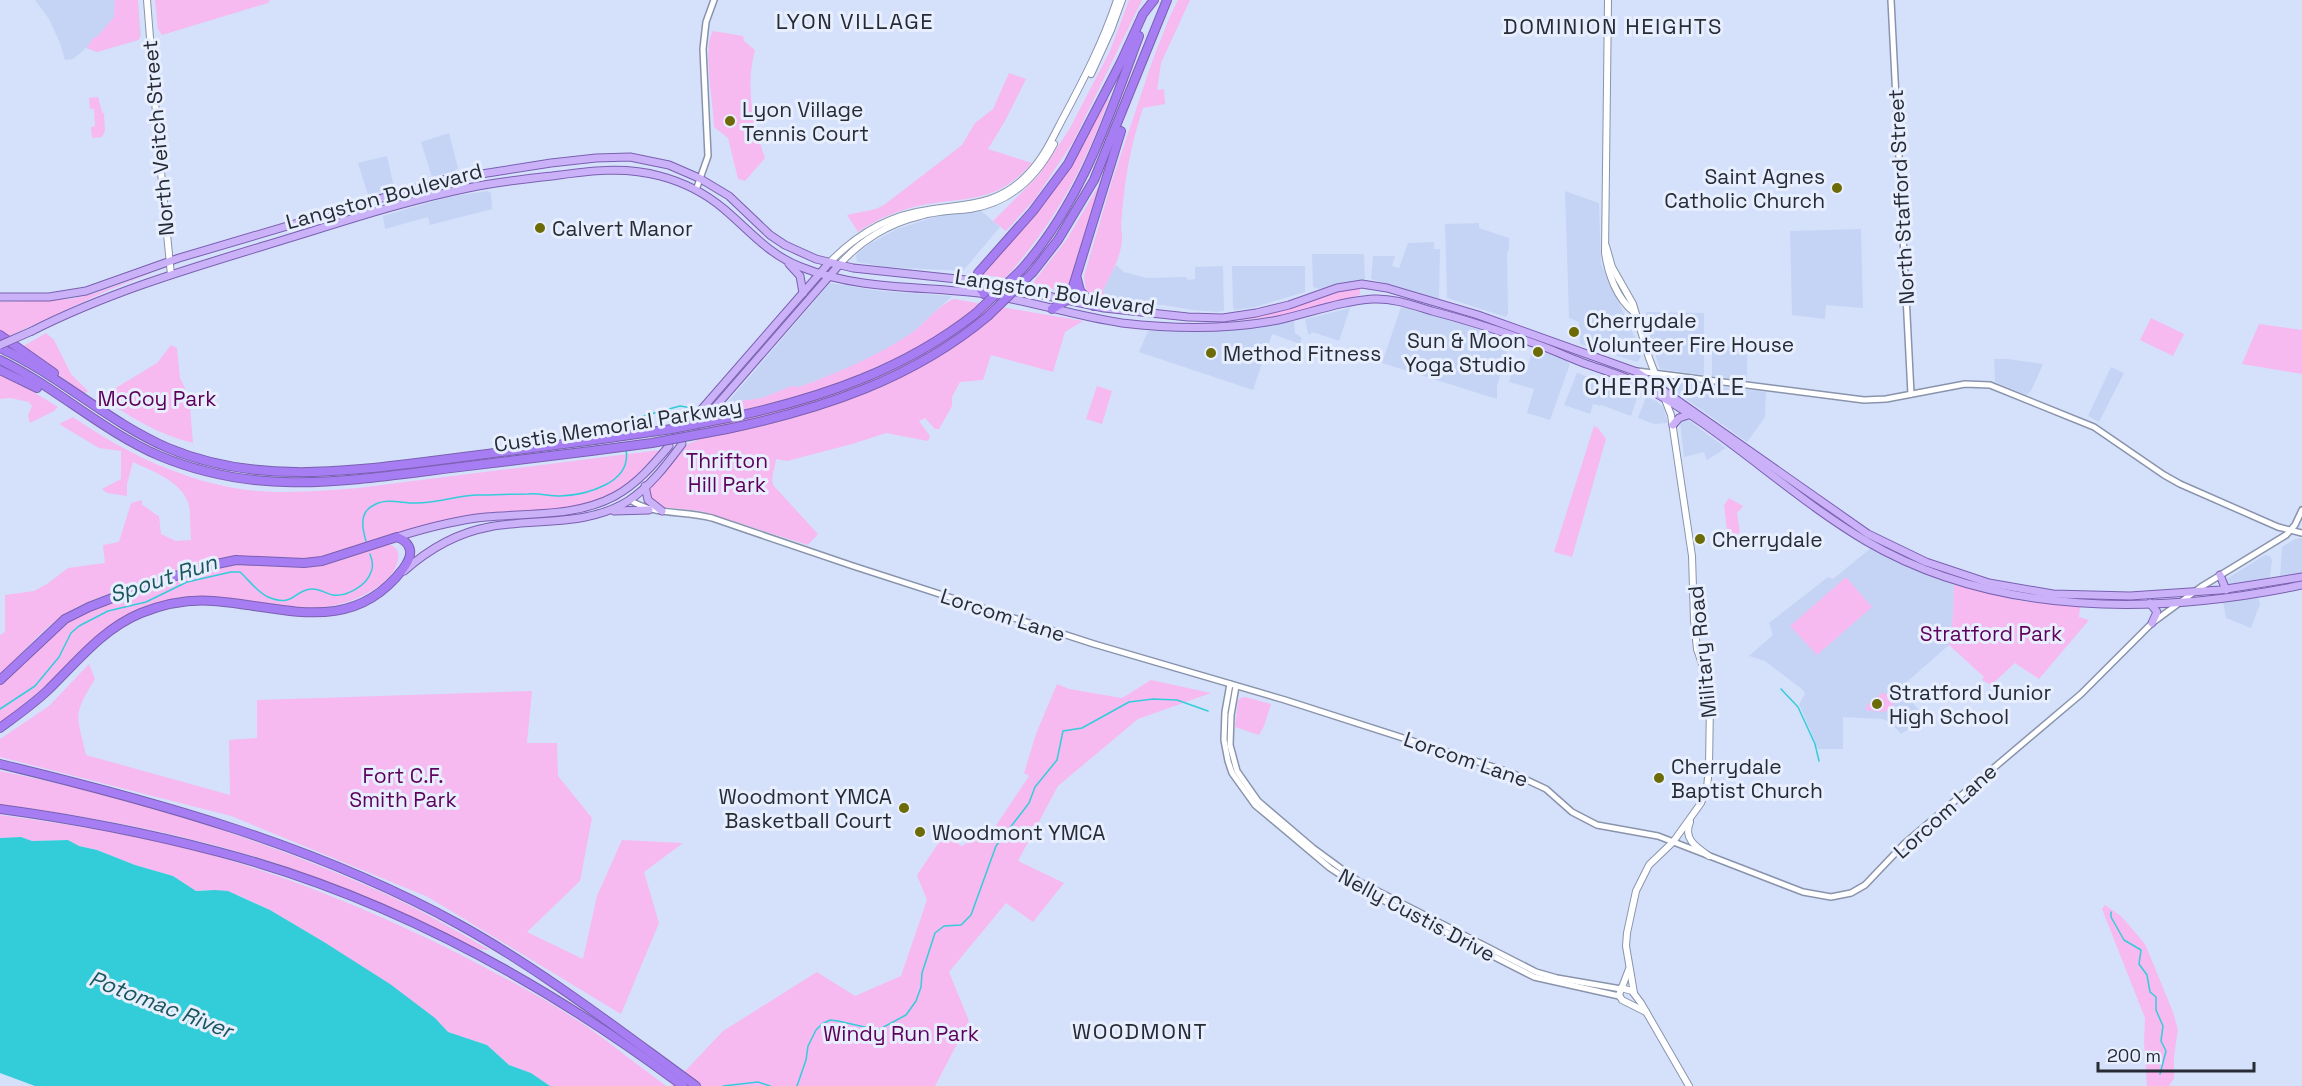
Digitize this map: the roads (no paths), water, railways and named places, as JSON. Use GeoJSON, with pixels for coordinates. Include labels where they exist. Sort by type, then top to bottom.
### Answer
{"type":"FeatureCollection","features":[{"type":"Feature","properties":{"kind":"highway","name":"Custis Memorial Parkway"},"geometry":{"type":"LineString","coordinates":[[0,346],[137,433],[179,452],[242,469],[288,473],[359,470],[653,433],[738,416],[818,395],[877,374],[921,352],[975,314],[1021,270],[1054,228],[1084,177],[1154,0]]}},
{"type":"Feature","properties":{"kind":"highway"},"geometry":{"type":"LineString","coordinates":[[984,294],[976,281],[979,272],[1039,203],[1068,164],[1113,79],[1143,15],[1154,0]]}},
{"type":"Feature","properties":{"kind":"highway","name":"Custis Memorial Parkway"},"geometry":{"type":"LineString","coordinates":[[0,360],[119,435],[162,457],[207,472],[263,482],[330,483],[652,443],[727,429],[811,408],[878,384],[929,359],[965,335],[988,316],[1033,272],[1058,240],[1091,186],[1115,133],[1140,64],[1167,0]]}},
{"type":"Feature","properties":{"kind":"highway"},"geometry":{"type":"LineString","coordinates":[[1052,309],[1067,300],[1071,293],[1135,92],[1140,64]]}},
{"type":"Feature","properties":{"kind":"highway"},"geometry":{"type":"LineString","coordinates":[[1078,271],[1079,288],[1094,306]]}},
{"type":"Feature","properties":{"kind":"highway"},"geometry":{"type":"LineString","coordinates":[[0,335],[114,414],[137,433]]}},
{"type":"Feature","properties":{"kind":"highway"},"geometry":{"type":"LineString","coordinates":[[0,370],[73,405]]}},
{"type":"Feature","properties":{"kind":"highway"},"geometry":{"type":"LineString","coordinates":[[0,680],[65,619],[96,603],[207,566],[236,560],[304,563],[322,561],[397,537],[406,542],[411,553],[408,563],[396,578],[366,602],[334,612],[302,613],[205,601],[172,603],[144,612],[123,622],[103,636],[39,698],[0,728]]}},
{"type":"Feature","properties":{"kind":"highway"},"geometry":{"type":"LineString","coordinates":[[0,764],[122,795],[242,831],[379,884],[461,925],[528,966],[672,1074],[683,1086]]}},
{"type":"Feature","properties":{"kind":"highway"},"geometry":{"type":"LineString","coordinates":[[0,809],[65,818],[221,852],[335,890],[434,933],[507,970],[672,1074],[696,1086]]}},
{"type":"Feature","properties":{"kind":"main road","name":"North Veitch Street"},"geometry":{"type":"LineString","coordinates":[[147,0],[171,275]]}},
{"type":"Feature","properties":{"kind":"main road"},"geometry":{"type":"LineString","coordinates":[[694,418],[802,293],[850,243],[882,223],[918,211],[988,199],[1005,192],[1030,173],[1048,146],[1084,79],[1108,27],[1117,0]]}},
{"type":"Feature","properties":{"kind":"main road"},"geometry":{"type":"LineString","coordinates":[[710,413],[856,248],[891,226],[920,216],[993,203],[1018,189],[1031,178],[1047,157],[1097,64],[1122,0]]}},
{"type":"Feature","properties":{"kind":"main road","name":"Military Road"},"geometry":{"type":"LineString","coordinates":[[1608,0],[1605,253],[1607,269],[1627,307],[1634,312],[1673,425],[1692,556],[1697,649],[1708,682],[1710,701],[1707,788],[1694,815],[1673,842],[1649,865],[1636,891],[1626,933],[1626,946],[1634,994],[1647,1012],[1689,1086]]}},
{"type":"Feature","properties":{"kind":"main road","name":"Langston Boulevard"},"geometry":{"type":"LineString","coordinates":[[0,297],[75,294],[170,261],[423,185],[494,170],[625,157],[661,163],[699,177],[729,196],[777,240],[802,254],[830,263],[873,272],[976,281],[1094,306],[1188,316],[1229,317],[1275,309],[1342,286],[1374,285],[1488,318],[1634,370],[1660,386],[1844,518],[1907,554],[1959,574],[2000,585],[2053,594],[2150,603],[2232,597],[2302,585]]}},
{"type":"Feature","properties":{"kind":"main road","name":"Langston Boulevard"},"geometry":{"type":"LineString","coordinates":[[0,346],[80,308],[171,275],[409,202],[495,183],[596,170],[627,170],[663,176],[696,190],[717,203],[785,260],[830,276],[880,285],[984,294],[1103,320],[1155,326],[1223,327],[1274,321],[1362,300],[1390,300],[1502,332],[1621,376],[1665,400],[1688,414],[1849,530],[1904,560],[1951,579],[2004,593],[2050,600],[2107,600],[2226,590],[2302,577]]}},
{"type":"Feature","properties":{"kind":"main road"},"geometry":{"type":"LineString","coordinates":[[785,260],[800,276],[802,293]]}},
{"type":"Feature","properties":{"kind":"main road"},"geometry":{"type":"LineString","coordinates":[[1103,320],[1110,308]]}},
{"type":"Feature","properties":{"kind":"main road"},"geometry":{"type":"LineString","coordinates":[[1621,376],[1646,377],[1655,374]]}},
{"type":"Feature","properties":{"kind":"main road"},"geometry":{"type":"LineString","coordinates":[[1673,425],[1688,414]]}},
{"type":"Feature","properties":{"kind":"main road"},"geometry":{"type":"LineString","coordinates":[[603,513],[630,500],[682,444]]}},
{"type":"Feature","properties":{"kind":"main road"},"geometry":{"type":"LineString","coordinates":[[630,500],[632,491],[669,446]]}},
{"type":"Feature","properties":{"kind":"main road"},"geometry":{"type":"LineString","coordinates":[[585,508],[619,493],[651,468]]}},
{"type":"Feature","properties":{"kind":"main road"},"geometry":{"type":"LineString","coordinates":[[645,486],[646,498],[662,511]]}},
{"type":"Feature","properties":{"kind":"main road"},"geometry":{"type":"LineString","coordinates":[[397,537],[436,525],[475,518],[585,508],[618,499],[630,500]]}},
{"type":"Feature","properties":{"kind":"main road"},"geometry":{"type":"LineString","coordinates":[[396,578],[432,549],[468,532],[507,524],[579,518],[627,509],[649,510]]}},
{"type":"Feature","properties":{"kind":"main road"},"geometry":{"type":"LineString","coordinates":[[2220,575],[2226,590]]}},
{"type":"Feature","properties":{"kind":"main road"},"geometry":{"type":"LineString","coordinates":[[2150,603],[2157,612],[2152,623]]}},
{"type":"Feature","properties":{"kind":"main road"},"geometry":{"type":"LineString","coordinates":[[1694,815],[1688,827],[1689,839],[1709,856]]}},
{"type":"Feature","properties":{"kind":"main road"},"geometry":{"type":"LineString","coordinates":[[1630,968],[1619,996],[1622,1000],[1647,1012]]}},
{"type":"Feature","properties":{"kind":"main road"},"geometry":{"type":"LineString","coordinates":[[1621,988],[1629,989],[1634,994],[1632,1000],[1628,1002]]}},
{"type":"Feature","properties":{"kind":"street"},"geometry":{"type":"LineString","coordinates":[[696,190],[708,153],[703,49],[706,22],[714,0]]}},
{"type":"Feature","properties":{"kind":"street","name":"North Stafford Street"},"geometry":{"type":"LineString","coordinates":[[1891,0],[1911,394]]}},
{"type":"Feature","properties":{"kind":"street"},"geometry":{"type":"LineString","coordinates":[[1634,370],[1875,400],[1970,384],[1995,386],[2094,427],[2168,478],[2290,531],[2302,532]]}},
{"type":"Feature","properties":{"kind":"street","name":"Lorcom Lane"},"geometry":{"type":"LineString","coordinates":[[630,500],[649,510],[689,513],[712,518],[1094,644],[1309,707],[1512,773],[1546,789],[1572,812],[1591,822],[1611,829],[1658,836],[1810,894],[1831,897],[1857,890],[1872,879],[1905,843],[2081,694],[2152,623],[2220,575],[2290,531]]}},
{"type":"Feature","properties":{"kind":"street"},"geometry":{"type":"LineString","coordinates":[[2290,531],[2302,510]]}},
{"type":"Feature","properties":{"kind":"street","name":"Nelly Custis Drive"},"geometry":{"type":"LineString","coordinates":[[1233,685],[1224,722],[1228,761],[1237,781],[1255,805],[1330,868],[1355,886],[1535,974],[1619,996]]}},
{"type":"Feature","properties":{"kind":"street","name":"Nelly Custis Drive"},"geometry":{"type":"LineString","coordinates":[[1535,974],[1621,988]]}},
{"type":"Feature","properties":{"kind":"water","name":"Potomac River"},"geometry":{"type":"Polygon","coordinates":[[[21,837],[32,841],[68,840],[79,846],[173,876],[196,891],[228,891],[270,910],[390,984],[435,1018],[448,1032],[487,1045],[509,1065],[531,1073],[550,1086],[35,1086],[0,1073],[0,838],[21,837]]]}},
{"type":"Feature","properties":{"kind":"waterway","name":"Spout Run"},"geometry":{"type":"LineString","coordinates":[[623,433],[622,425],[625,421],[680,406],[692,408]]}},
{"type":"Feature","properties":{"kind":"waterway","name":"Spout Run"},"geometry":{"type":"LineString","coordinates":[[366,541],[364,516],[369,508],[379,503],[389,501],[422,503],[478,495],[560,496],[582,493],[594,490],[615,479],[622,471],[626,461],[626,450]]}},
{"type":"Feature","properties":{"kind":"waterway","name":"Spout Run"},"geometry":{"type":"LineString","coordinates":[[0,709],[35,686],[59,657],[71,633],[79,626],[108,611],[146,602],[187,582],[231,572],[240,572],[260,592],[277,600],[289,600],[311,589],[333,595],[344,594],[361,586],[369,577],[373,565],[370,554]]}},
{"type":"Feature","properties":{"kind":"waterway"},"geometry":{"type":"LineString","coordinates":[[1781,689],[1798,707],[1815,744],[1819,761]]}},
{"type":"Feature","properties":{"kind":"waterway"},"geometry":{"type":"LineString","coordinates":[[797,1086],[808,1046],[816,1030],[822,1024],[830,1020],[878,1030],[906,1015],[916,1001],[921,987],[922,973],[935,933],[944,926],[961,925],[971,915],[996,846],[1029,803],[1035,787],[1057,760],[1063,731],[1082,728],[1129,702],[1153,699],[1177,700],[1208,711]]}},
{"type":"Feature","properties":{"kind":"waterway"},"geometry":{"type":"LineString","coordinates":[[2111,912],[2111,917],[2124,940],[2141,950],[2139,964],[2147,975],[2150,992],[2156,997],[2156,1010],[2163,1026],[2161,1041],[2166,1051],[2160,1074]]}},
{"type":"Feature","properties":{"kind":"waterway"},"geometry":{"type":"LineString","coordinates":[[723,1086],[758,1082],[770,1086]]}},
{"type":"Feature","properties":{"kind":"tunnel"},"geometry":{"type":"LineString","coordinates":[[688,438],[710,413]]}},
{"type":"Feature","properties":{"kind":"place","name":"Lyon Village Tennis Court"},"geometry":{"type":"Point","coordinates":[730,121]}},
{"type":"Feature","properties":{"kind":"place","name":"Saint Agnes Catholic Church"},"geometry":{"type":"Point","coordinates":[1837,188]}},
{"type":"Feature","properties":{"kind":"place","name":"Calvert Manor"},"geometry":{"type":"Point","coordinates":[540,228]}},
{"type":"Feature","properties":{"kind":"place","name":"Cherrydale Volunteer Fire House"},"geometry":{"type":"Point","coordinates":[1574,332]}},
{"type":"Feature","properties":{"kind":"place","name":"Sun & Moon Yoga Studio"},"geometry":{"type":"Point","coordinates":[1538,352]}},
{"type":"Feature","properties":{"kind":"place","name":"Method Fitness"},"geometry":{"type":"Point","coordinates":[1211,353]}},
{"type":"Feature","properties":{"kind":"place","name":"Cherrydale"},"geometry":{"type":"Point","coordinates":[1700,539]}},
{"type":"Feature","properties":{"kind":"place","name":"Stratford Junior High School"},"geometry":{"type":"Point","coordinates":[1877,704]}},
{"type":"Feature","properties":{"kind":"place","name":"Cherrydale Baptist Church"},"geometry":{"type":"Point","coordinates":[1659,778]}},
{"type":"Feature","properties":{"kind":"place","name":"Woodmont YMCA Basketball Court"},"geometry":{"type":"Point","coordinates":[904,808]}},
{"type":"Feature","properties":{"kind":"place","name":"Woodmont YMCA"},"geometry":{"type":"Point","coordinates":[920,832]}},
{"type":"Feature","properties":{"kind":"district","name":"LYON VILLAGE"},"geometry":{"type":"Point","coordinates":[855,21]}},
{"type":"Feature","properties":{"kind":"district","name":"DOMINION HEIGHTS"},"geometry":{"type":"Point","coordinates":[1613,26]}},
{"type":"Feature","properties":{"kind":"district","name":"CHERRYDALE"},"geometry":{"type":"Point","coordinates":[1665,386]}},
{"type":"Feature","properties":{"kind":"district","name":"WOODMONT"},"geometry":{"type":"Point","coordinates":[1140,1031]}},
{"type":"Feature","properties":{"kind":"park label","name":"McCoy Park"},"geometry":{"type":"Point","coordinates":[157,398]}},
{"type":"Feature","properties":{"kind":"park label","name":"Thrifton Hill Park"},"geometry":{"type":"Point","coordinates":[727,472]}},
{"type":"Feature","properties":{"kind":"park label","name":"Stratford Park"},"geometry":{"type":"Point","coordinates":[1991,633]}},
{"type":"Feature","properties":{"kind":"park label","name":"Fort C.F. Smith Park"},"geometry":{"type":"Point","coordinates":[403,787]}},
{"type":"Feature","properties":{"kind":"park label","name":"Windy Run Park"},"geometry":{"type":"Point","coordinates":[901,1033]}}]}
